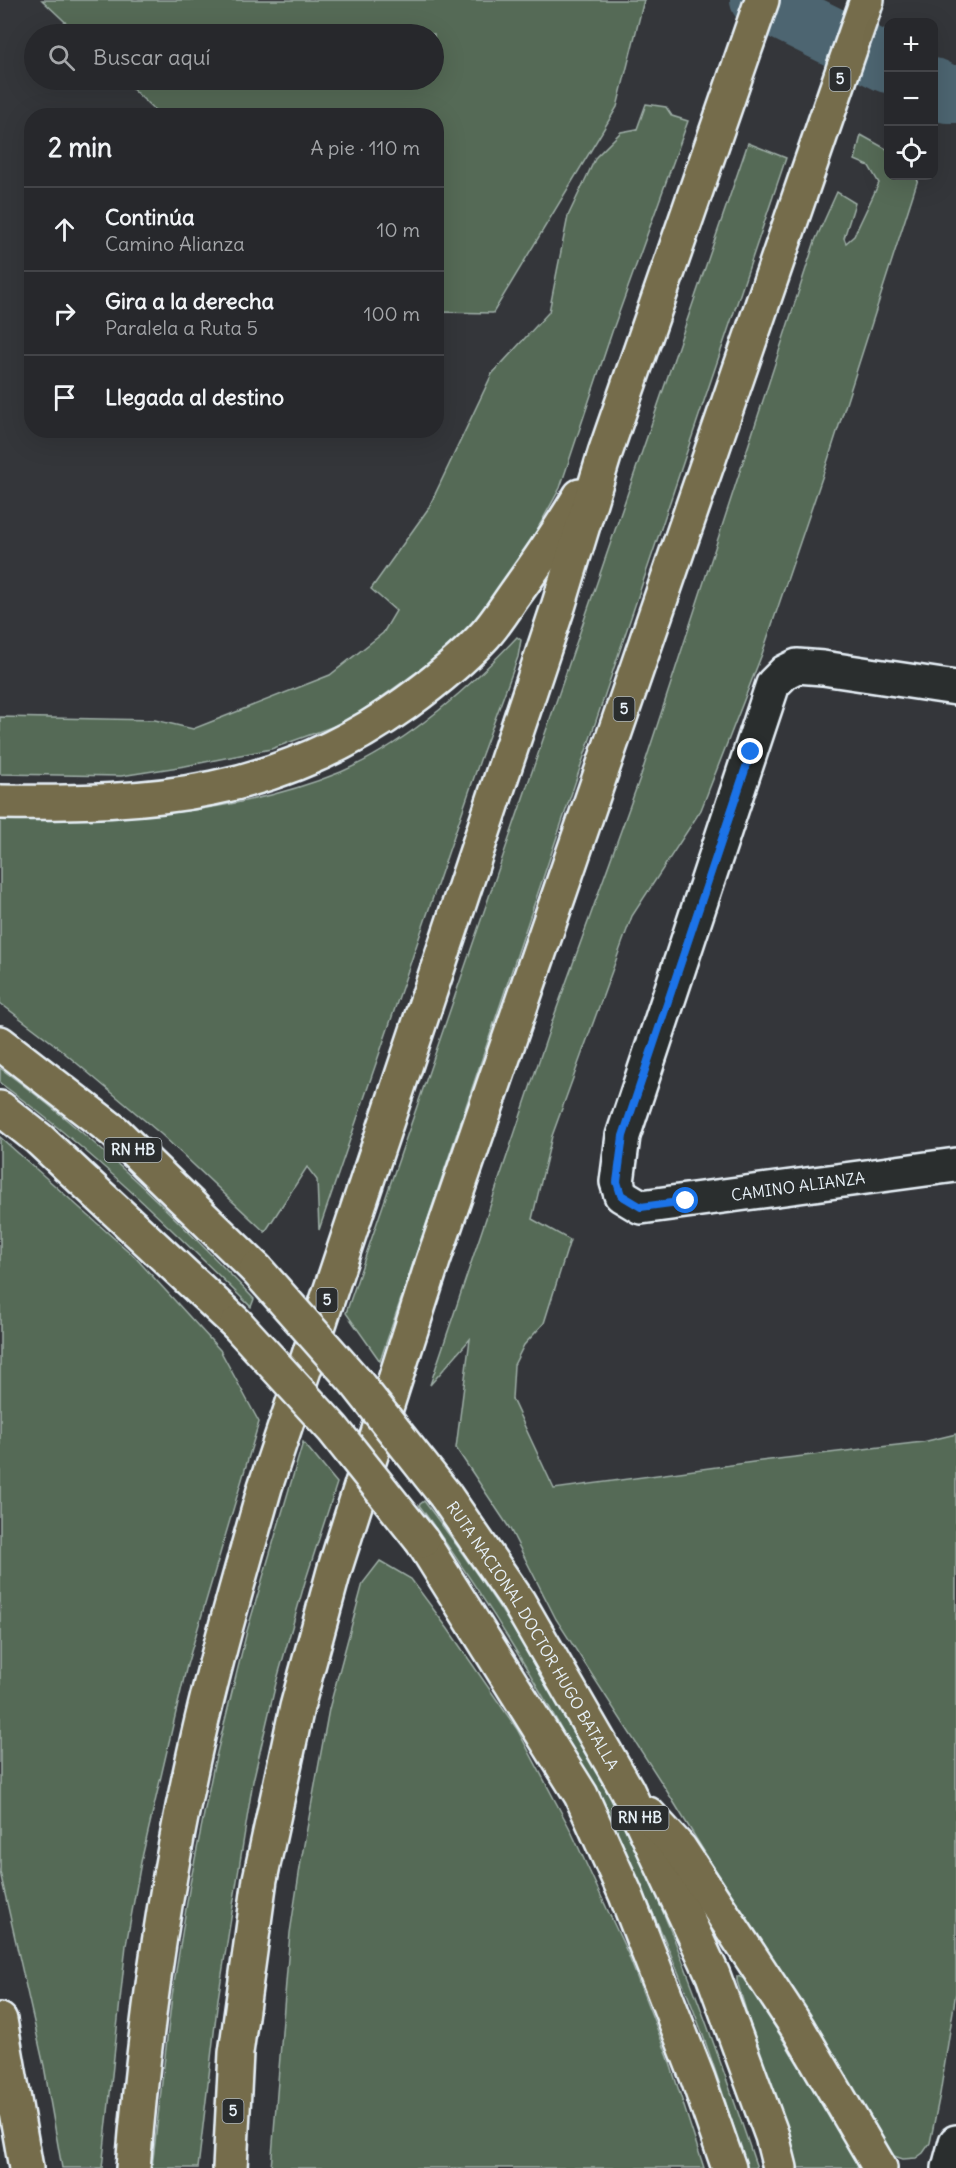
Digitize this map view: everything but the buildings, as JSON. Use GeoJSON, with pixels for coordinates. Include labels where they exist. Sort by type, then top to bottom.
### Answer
{"type":"FeatureCollection","features":[{"type":"Feature","properties":{"kind":"highway","name":"5"},"geometry":{"type":"LineString","coordinates":[[132,2168],[151,1994],[169,1878],[192,1762],[226,1623],[265,1487],[559,604],[605,453],[762,0]]}},
{"type":"Feature","properties":{"kind":"highway","name":"5"},"geometry":{"type":"LineString","coordinates":[[230,2168],[236,2053],[260,1880],[297,1707],[334,1571],[433,1261],[867,0]]}},
{"type":"Feature","properties":{"kind":"highway"},"geometry":{"type":"LineString","coordinates":[[0,802],[119,801],[220,788],[276,771],[339,746],[361,734],[446,674],[487,633],[560,530],[605,453]]}},
{"type":"Feature","properties":{"kind":"highway","name":"RUTA NACIONAL DOCTOR HUGO BATALLA"},"geometry":{"type":"LineString","coordinates":[[0,1043],[115,1132],[256,1269],[355,1381],[445,1495],[518,1601],[627,1790],[713,1975],[772,2136],[780,2168]]}},
{"type":"Feature","properties":{"kind":"highway"},"geometry":{"type":"LineString","coordinates":[[0,1108],[39,1139],[237,1324],[333,1430],[422,1541],[581,1795],[630,1906],[698,2079],[729,2168]]}},
{"type":"Feature","properties":{"kind":"highway"},"geometry":{"type":"LineString","coordinates":[[627,1790],[680,1849],[799,2031],[880,2168]]}},
{"type":"Feature","properties":{"kind":"highway"},"geometry":{"type":"LineString","coordinates":[[0,2020],[26,2168]]}},
{"type":"Feature","properties":{"kind":"street","name":"CAMINO ALIANZA"},"geometry":{"type":"LineString","coordinates":[[956,688],[797,666],[785,672],[773,684],[623,1136],[617,1182],[621,1195],[641,1207],[956,1165]]}},
{"type":"Feature","properties":{"kind":"street"},"geometry":{"type":"LineString","coordinates":[[949,2168],[956,2142]]}},
{"type":"Feature","properties":{"kind":"green space"},"geometry":{"type":"Polygon","coordinates":[[[42,0],[644,0],[617,107],[493,313],[444,312],[444,108],[153,108],[134,90],[444,90],[444,24],[67,24],[42,0]]]}},
{"type":"Feature","properties":{"kind":"green space"},"geometry":{"type":"Polygon","coordinates":[[[646,104],[666,107],[672,116],[688,121],[612,332],[560,488],[522,557],[478,619],[425,666],[348,721],[271,749],[121,776],[0,774],[0,717],[155,720],[193,729],[330,675],[383,633],[396,611],[371,589],[428,509],[492,374],[549,312],[568,216],[596,157],[621,132],[637,129],[646,104]]]}},
{"type":"Feature","properties":{"kind":"green space"},"geometry":{"type":"Polygon","coordinates":[[[861,135],[884,148],[884,180],[918,180],[827,463],[762,654],[701,810],[632,916],[552,1136],[532,1219],[570,1240],[544,1323],[524,1345],[514,1365],[512,1399],[554,1489],[923,1442],[956,1434],[956,1992],[930,2143],[916,2158],[903,2159],[891,2155],[665,1788],[556,1619],[510,1529],[456,1448],[470,1339],[430,1385],[553,1019],[641,775],[815,241],[837,192],[855,203],[844,238],[846,243],[854,236],[879,183],[869,166],[855,160],[861,135]]]}},
{"type":"Feature","properties":{"kind":"green space"},"geometry":{"type":"Polygon","coordinates":[[[748,143],[786,158],[380,1361],[346,1313],[748,143]]]}},
{"type":"Feature","properties":{"kind":"green space"},"geometry":{"type":"Polygon","coordinates":[[[517,637],[521,640],[518,657],[481,757],[319,1230],[317,1180],[307,1167],[265,1232],[162,1135],[54,1044],[0,1003],[0,820],[87,818],[173,812],[215,807],[300,787],[341,772],[390,746],[457,695],[517,637]]]}},
{"type":"Feature","properties":{"kind":"green space"},"geometry":{"type":"Polygon","coordinates":[[[0,1068],[68,1121],[163,1207],[254,1299],[251,1307],[161,1219],[98,1162],[0,1083],[0,1068]]]}},
{"type":"Feature","properties":{"kind":"green space"},"geometry":{"type":"Polygon","coordinates":[[[0,1137],[134,1256],[220,1350],[259,1422],[187,1665],[141,1862],[126,1945],[102,2168],[62,2168],[44,2066],[0,1872],[0,1137]]]}},
{"type":"Feature","properties":{"kind":"green space"},"geometry":{"type":"Polygon","coordinates":[[[303,1442],[337,1483],[276,1683],[253,1781],[218,1999],[198,2168],[152,2168],[172,1996],[190,1884],[213,1769],[247,1631],[303,1442]]]}},
{"type":"Feature","properties":{"kind":"green space"},"geometry":{"type":"Polygon","coordinates":[[[424,1501],[493,1598],[525,1648],[586,1751],[613,1804],[676,1944],[757,2168],[747,2168],[712,2060],[688,1996],[661,1931],[602,1804],[569,1742],[498,1621],[419,1505],[424,1501]]]}},
{"type":"Feature","properties":{"kind":"green space"},"geometry":{"type":"Polygon","coordinates":[[[380,1561],[411,1579],[517,1729],[569,1827],[628,1954],[668,2057],[704,2168],[271,2168],[290,1933],[301,1861],[329,1709],[363,1583],[380,1561]]]}},
{"type":"Feature","properties":{"kind":"green space"},"geometry":{"type":"Polygon","coordinates":[[[737,1976],[746,1979],[861,2168],[794,2168],[737,1976]]]}},
{"type":"Feature","properties":{"kind":"waterway"},"geometry":{"type":"LineString","coordinates":[[759,0],[884,62]]}},
{"type":"Feature","properties":{"kind":"waterway"},"geometry":{"type":"LineString","coordinates":[[938,89],[947,94],[956,94]]}},
{"type":"Feature","properties":{"kind":"route"},"geometry":{"type":"LineString","coordinates":[[686,1201],[641,1207],[621,1195],[617,1182],[623,1136],[751,752]]}}]}
